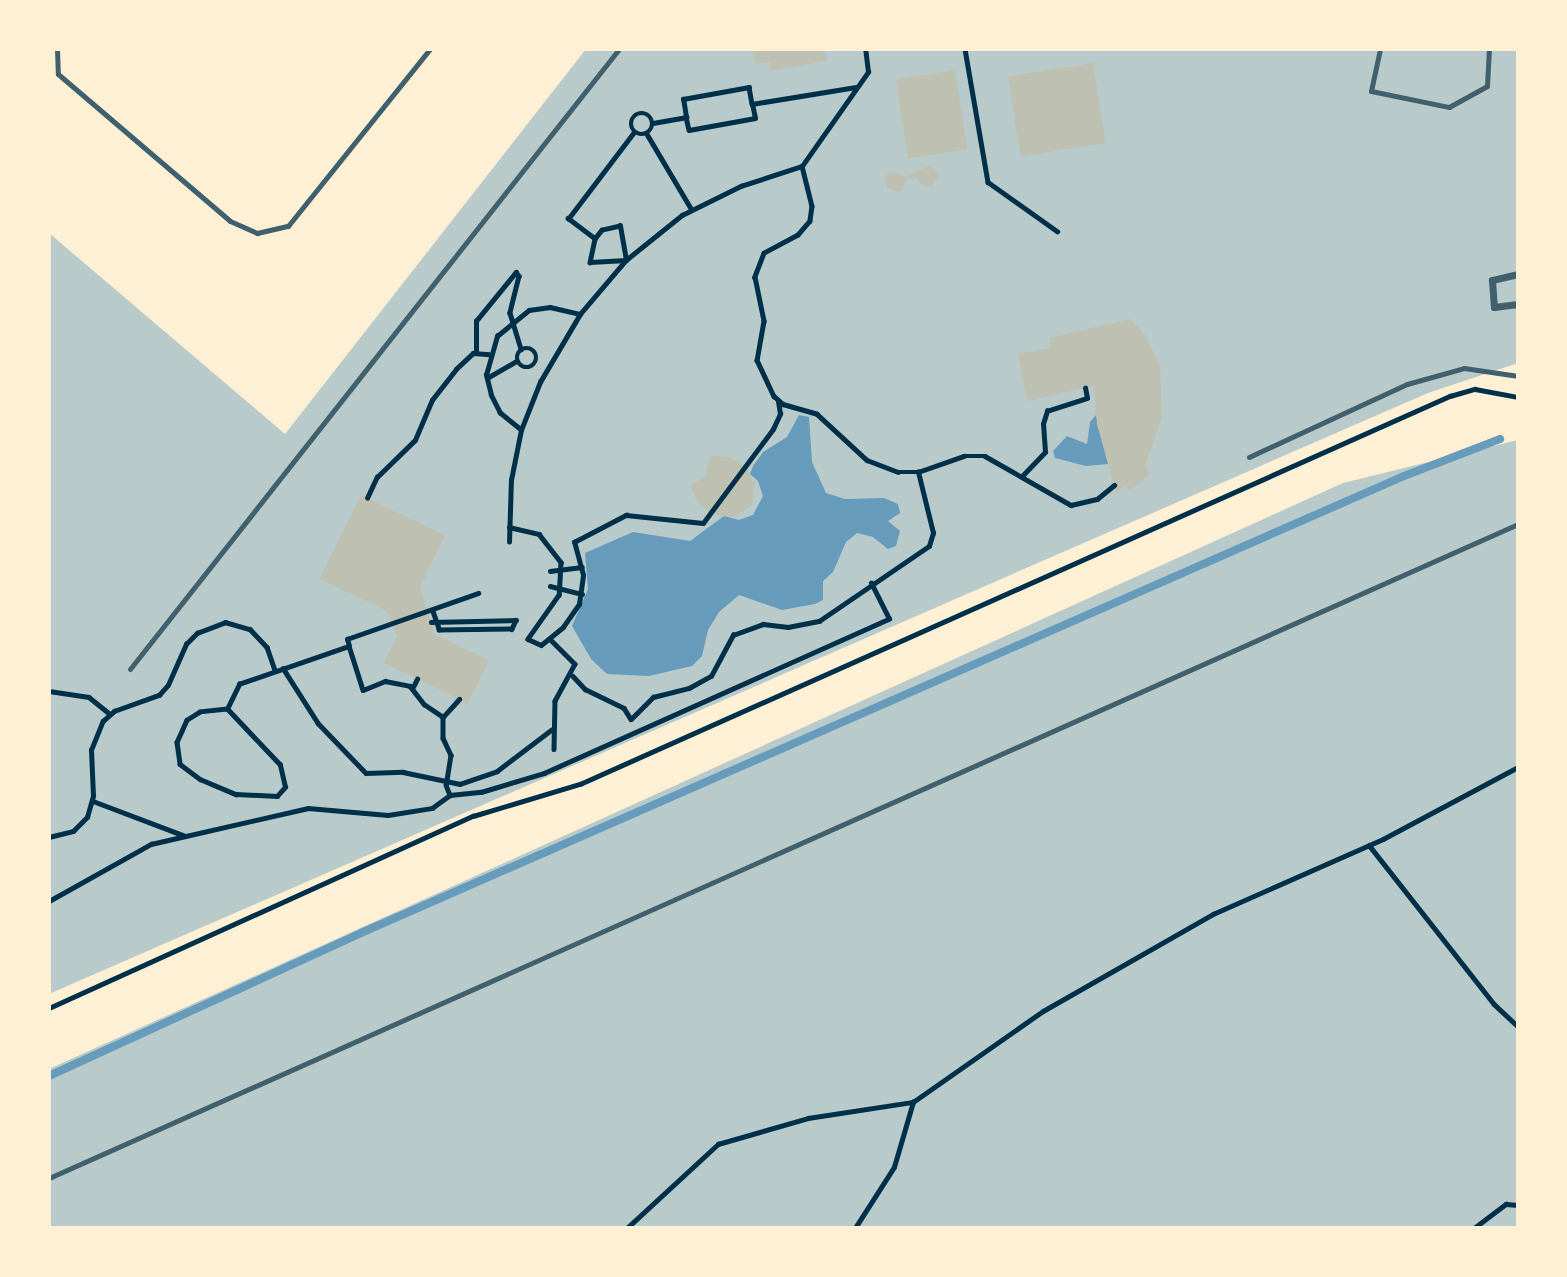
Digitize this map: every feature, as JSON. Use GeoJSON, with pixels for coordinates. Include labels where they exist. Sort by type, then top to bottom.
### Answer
{"type":"FeatureCollection","features":[{"type":"Feature","properties":{"kind":"street"},"geometry":{"type":"LineString","coordinates":[[1518,274],[1492,279],[1494,307],[1518,304]]}},
{"type":"Feature","properties":{"kind":"lane"},"geometry":{"type":"LineString","coordinates":[[57,49],[58,74],[230,221],[257,233],[288,226],[430,49]]}},
{"type":"Feature","properties":{"kind":"lane"},"geometry":{"type":"LineString","coordinates":[[130,669],[619,49]]}},
{"type":"Feature","properties":{"kind":"lane"},"geometry":{"type":"LineString","coordinates":[[1380,49],[1371,91],[1449,107],[1487,86],[1489,49]]}},
{"type":"Feature","properties":{"kind":"lane"},"geometry":{"type":"LineString","coordinates":[[1249,457],[1407,384],[1464,368],[1518,376]]}},
{"type":"Feature","properties":{"kind":"lane"},"geometry":{"type":"LineString","coordinates":[[49,1178],[1518,524]]}},
{"type":"Feature","properties":{"kind":"path"},"geometry":{"type":"LineString","coordinates":[[509,542],[512,471],[521,430],[547,368],[580,314],[626,260],[692,209],[741,186],[802,166],[868,72],[865,49]]}},
{"type":"Feature","properties":{"kind":"path"},"geometry":{"type":"LineString","coordinates":[[965,49],[988,183],[1057,231]]}},
{"type":"Feature","properties":{"kind":"path"},"geometry":{"type":"LineString","coordinates":[[750,87],[752,104],[755,118],[689,130],[683,99],[750,87]]}},
{"type":"Feature","properties":{"kind":"path"},"geometry":{"type":"LineString","coordinates":[[752,104],[857,87]]}},
{"type":"Feature","properties":{"kind":"path"},"geometry":{"type":"LineString","coordinates":[[634,132],[631,122],[637,114],[648,114],[653,123]]}},
{"type":"Feature","properties":{"kind":"path"},"geometry":{"type":"LineString","coordinates":[[653,123],[686,117]]}},
{"type":"Feature","properties":{"kind":"path"},"geometry":{"type":"LineString","coordinates":[[647,134],[653,123]]}},
{"type":"Feature","properties":{"kind":"path"},"geometry":{"type":"LineString","coordinates":[[634,132],[647,134]]}},
{"type":"Feature","properties":{"kind":"path"},"geometry":{"type":"LineString","coordinates":[[595,239],[568,219],[634,132]]}},
{"type":"Feature","properties":{"kind":"path"},"geometry":{"type":"LineString","coordinates":[[647,134],[692,209]]}},
{"type":"Feature","properties":{"kind":"path"},"geometry":{"type":"LineString","coordinates":[[509,527],[547,540],[559,554],[563,569],[561,589],[528,639],[537,645],[550,639],[574,613],[582,594],[582,567],[574,542],[626,515],[699,524],[708,520],[773,429],[780,414],[778,401],[757,360],[764,321],[755,277],[764,253],[798,235],[810,221],[812,206],[802,166]]}},
{"type":"Feature","properties":{"kind":"path"},"geometry":{"type":"LineString","coordinates":[[620,226],[626,260],[590,262],[595,239],[602,229],[620,226]]}},
{"type":"Feature","properties":{"kind":"path"},"geometry":{"type":"LineString","coordinates":[[476,353],[475,321],[516,272],[519,276],[511,321],[489,355],[487,378],[500,413],[521,430]]}},
{"type":"Feature","properties":{"kind":"path"},"geometry":{"type":"LineString","coordinates":[[511,321],[550,307],[580,314]]}},
{"type":"Feature","properties":{"kind":"path"},"geometry":{"type":"LineString","coordinates":[[487,378],[516,362],[521,349],[511,321]]}},
{"type":"Feature","properties":{"kind":"path"},"geometry":{"type":"LineString","coordinates":[[521,349],[534,351],[536,363]]}},
{"type":"Feature","properties":{"kind":"path"},"geometry":{"type":"LineString","coordinates":[[367,498],[377,477],[415,440],[439,389],[464,360],[476,353],[489,355]]}},
{"type":"Feature","properties":{"kind":"path"},"geometry":{"type":"LineString","coordinates":[[516,362],[527,369],[536,363]]}},
{"type":"Feature","properties":{"kind":"path"},"geometry":{"type":"LineString","coordinates":[[536,363],[547,368]]}},
{"type":"Feature","properties":{"kind":"path"},"geometry":{"type":"LineString","coordinates":[[1022,476],[1045,452],[1043,424],[1047,411],[1087,398],[1085,388]]}},
{"type":"Feature","properties":{"kind":"path"},"geometry":{"type":"LineString","coordinates":[[49,1007],[473,816],[580,784],[1450,396],[1475,389],[1518,397]]}},
{"type":"Feature","properties":{"kind":"path"},"geometry":{"type":"LineString","coordinates":[[778,401],[817,414],[867,460],[898,472],[918,472],[975,454],[996,459],[1071,505],[1097,499],[1114,485]]}},
{"type":"Feature","properties":{"kind":"path"},"geometry":{"type":"LineString","coordinates":[[573,676],[585,689],[624,708],[631,719],[653,697],[689,688],[711,676],[733,635],[763,624],[788,627],[819,621],[871,583],[924,551],[932,540],[918,472]]}},
{"type":"Feature","properties":{"kind":"path"},"geometry":{"type":"LineString","coordinates":[[550,571],[582,567]]}},
{"type":"Feature","properties":{"kind":"path"},"geometry":{"type":"LineString","coordinates":[[49,901],[151,844],[307,808],[388,815],[432,808],[450,795],[481,792],[544,773],[889,620],[871,583]]}},
{"type":"Feature","properties":{"kind":"path"},"geometry":{"type":"LineString","coordinates":[[550,586],[582,594]]}},
{"type":"Feature","properties":{"kind":"path"},"geometry":{"type":"LineString","coordinates":[[443,717],[424,704],[413,687],[385,681],[363,690],[348,639],[478,593]]}},
{"type":"Feature","properties":{"kind":"path"},"geometry":{"type":"LineString","coordinates":[[430,622],[516,620],[512,629],[439,630],[432,610]]}},
{"type":"Feature","properties":{"kind":"path"},"geometry":{"type":"LineString","coordinates":[[49,837],[80,825],[93,801],[91,750],[110,714],[159,695],[168,685],[186,644],[211,625],[225,622],[250,629],[267,647],[275,670]]}},
{"type":"Feature","properties":{"kind":"path"},"geometry":{"type":"LineString","coordinates":[[550,639],[575,664],[555,701],[551,730],[554,748]]}},
{"type":"Feature","properties":{"kind":"path"},"geometry":{"type":"LineString","coordinates":[[227,709],[239,684],[349,646]]}},
{"type":"Feature","properties":{"kind":"path"},"geometry":{"type":"LineString","coordinates":[[283,668],[318,723],[359,770],[403,772],[446,785],[497,771],[551,730]]}},
{"type":"Feature","properties":{"kind":"path"},"geometry":{"type":"LineString","coordinates":[[413,687],[416,679]]}},
{"type":"Feature","properties":{"kind":"path"},"geometry":{"type":"LineString","coordinates":[[49,691],[89,697],[110,714]]}},
{"type":"Feature","properties":{"kind":"path"},"geometry":{"type":"LineString","coordinates":[[450,795],[446,785],[451,755],[443,738],[443,717],[459,699]]}},
{"type":"Feature","properties":{"kind":"path"},"geometry":{"type":"LineString","coordinates":[[227,709],[280,765],[285,787],[277,796],[236,794],[200,779],[180,764],[177,742],[187,720],[200,712],[227,709]]}},
{"type":"Feature","properties":{"kind":"path"},"geometry":{"type":"LineString","coordinates":[[627,1228],[718,1144],[808,1118],[914,1102],[1043,1011],[1213,914],[1368,845],[1518,767]]}},
{"type":"Feature","properties":{"kind":"path"},"geometry":{"type":"LineString","coordinates":[[93,801],[186,836]]}},
{"type":"Feature","properties":{"kind":"path"},"geometry":{"type":"LineString","coordinates":[[1368,845],[1494,1004],[1518,1026]]}},
{"type":"Feature","properties":{"kind":"path"},"geometry":{"type":"LineString","coordinates":[[855,1228],[894,1167],[914,1102]]}},
{"type":"Feature","properties":{"kind":"path"},"geometry":{"type":"LineString","coordinates":[[1474,1228],[1506,1204],[1518,1205]]}},
{"type":"Feature","properties":{"kind":"shaded area"},"geometry":{"type":"Polygon","coordinates":[[[586,49],[1518,49],[1518,363],[1428,393],[49,994],[49,233],[285,434],[586,49]]]}},
{"type":"Feature","properties":{"kind":"shaded area"},"geometry":{"type":"Polygon","coordinates":[[[1518,440],[1518,1228],[49,1228],[49,1069],[1343,483],[1518,440]]]}},
{"type":"Feature","properties":{"kind":"water"},"geometry":{"type":"Polygon","coordinates":[[[799,415],[809,417],[812,462],[826,493],[845,499],[884,498],[898,504],[900,513],[888,521],[900,531],[896,546],[888,549],[873,537],[857,533],[846,542],[833,572],[823,581],[823,600],[782,610],[739,595],[719,612],[708,630],[702,656],[692,666],[649,676],[607,674],[591,659],[572,626],[588,589],[585,553],[633,532],[690,541],[724,516],[739,520],[753,515],[763,496],[758,481],[750,474],[753,466],[763,452],[787,437],[799,415]]]}},
{"type":"Feature","properties":{"kind":"water"},"geometry":{"type":"Polygon","coordinates":[[[1096,415],[1108,464],[1086,466],[1055,458],[1053,451],[1067,436],[1087,444],[1090,422],[1096,415]]]}},
{"type":"Feature","properties":{"kind":"building"},"geometry":{"type":"Polygon","coordinates":[[[753,49],[825,49],[827,61],[771,71],[770,62],[755,64],[753,49]]]}},
{"type":"Feature","properties":{"kind":"building"},"geometry":{"type":"Polygon","coordinates":[[[1093,63],[1106,143],[1021,156],[1008,76],[1093,63]]]}},
{"type":"Feature","properties":{"kind":"building"},"geometry":{"type":"Polygon","coordinates":[[[955,70],[968,149],[908,158],[896,79],[955,70]]]}},
{"type":"Feature","properties":{"kind":"building"},"geometry":{"type":"Polygon","coordinates":[[[930,165],[939,175],[932,187],[921,185],[917,177],[907,179],[901,192],[887,188],[885,177],[890,172],[906,176],[930,165]]]}},
{"type":"Feature","properties":{"kind":"building"},"geometry":{"type":"Polygon","coordinates":[[[1130,319],[1146,336],[1160,366],[1162,417],[1145,466],[1151,473],[1130,491],[1125,485],[1116,493],[1097,424],[1094,386],[1027,401],[1018,354],[1051,348],[1049,338],[1130,319]]]}},
{"type":"Feature","properties":{"kind":"building"},"geometry":{"type":"Polygon","coordinates":[[[710,456],[729,457],[746,466],[755,484],[752,505],[734,517],[714,515],[698,503],[690,486],[706,475],[710,456]]]}},
{"type":"Feature","properties":{"kind":"building"},"geometry":{"type":"Polygon","coordinates":[[[361,495],[445,535],[420,588],[434,634],[489,660],[468,704],[384,663],[397,636],[388,612],[320,579],[361,495]]]}},
{"type":"Feature","properties":{"kind":"waterway"},"geometry":{"type":"LineString","coordinates":[[49,1076],[361,933],[1404,476],[1500,439]]}}]}
